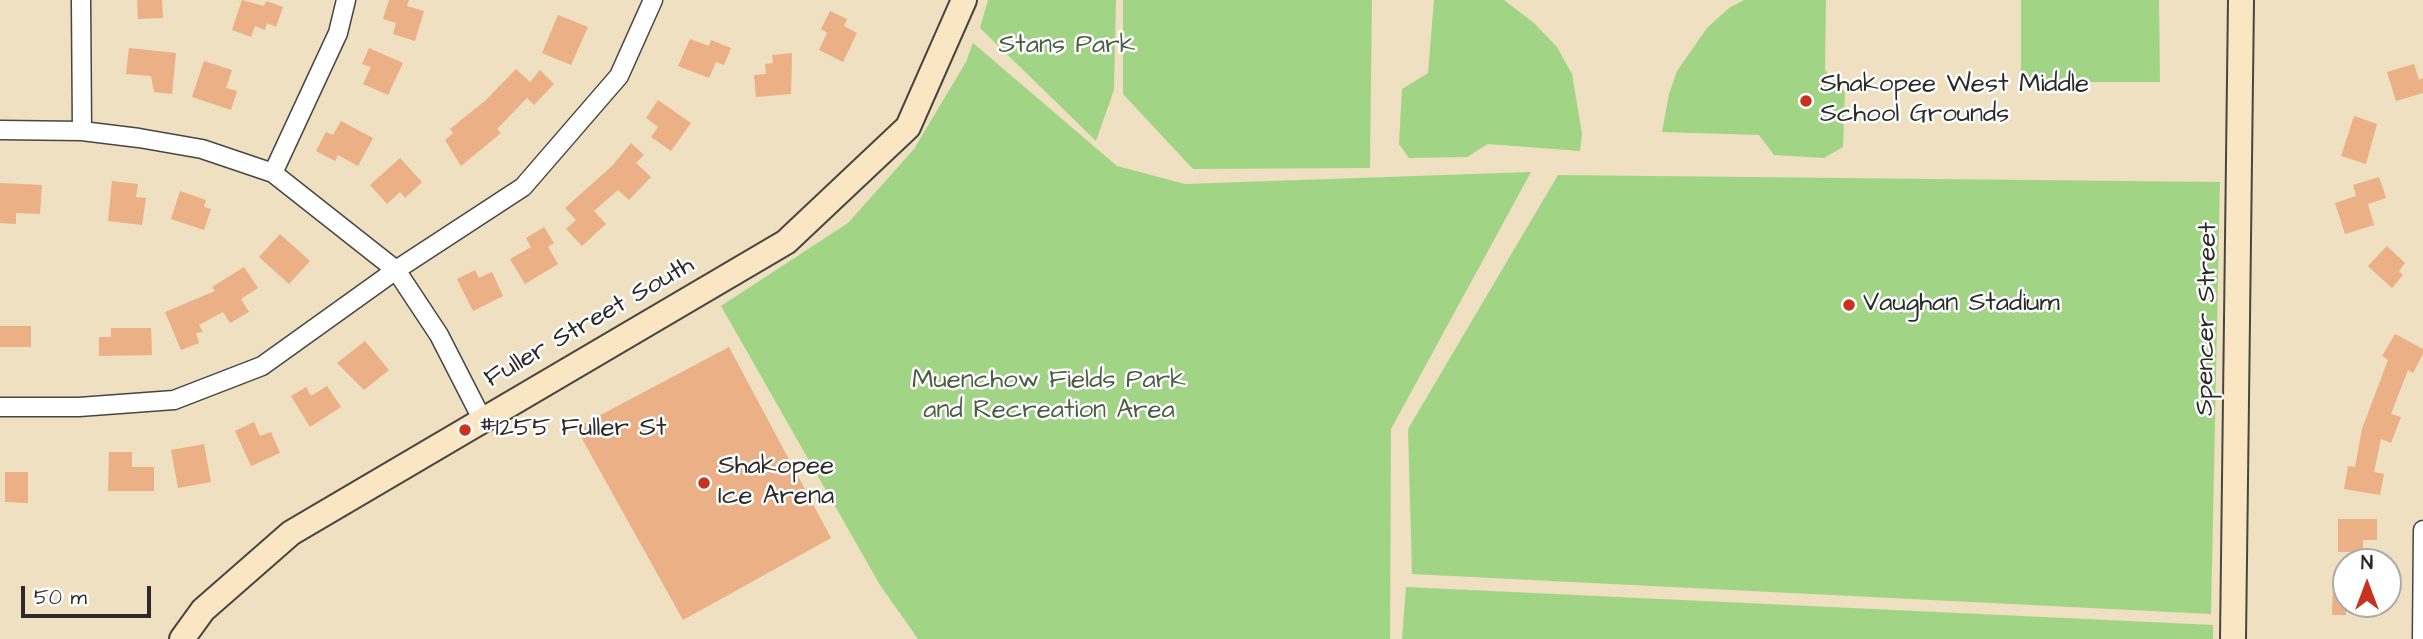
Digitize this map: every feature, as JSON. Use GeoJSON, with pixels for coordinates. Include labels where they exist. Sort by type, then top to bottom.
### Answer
{"type":"FeatureCollection","features":[{"type":"Feature","properties":{"kind":"street"},"geometry":{"type":"LineString","coordinates":[[81,0],[82,131]]}},
{"type":"Feature","properties":{"kind":"street"},"geometry":{"type":"LineString","coordinates":[[273,173],[338,33],[346,0]]}},
{"type":"Feature","properties":{"kind":"street"},"geometry":{"type":"LineString","coordinates":[[0,407],[79,407],[174,400],[262,366],[396,270],[523,187],[619,76],[653,0]]}},
{"type":"Feature","properties":{"kind":"street","name":"Fuller Street South"},"geometry":{"type":"LineString","coordinates":[[182,639],[203,610],[291,533],[786,242],[908,127],[964,0]]}},
{"type":"Feature","properties":{"kind":"street","name":"Spencer Street"},"geometry":{"type":"LineString","coordinates":[[2233,639],[2241,0]]}},
{"type":"Feature","properties":{"kind":"street"},"geometry":{"type":"LineString","coordinates":[[0,130],[82,131],[202,149],[273,173],[396,270],[439,335],[482,419]]}},
{"type":"Feature","properties":{"kind":"street"},"geometry":{"type":"LineString","coordinates":[[2422,639],[2423,530]]}},
{"type":"Feature","properties":{"kind":"green space","name":"Stans Park"},"geometry":{"type":"Polygon","coordinates":[[[988,0],[1116,0],[1114,90],[1096,141],[980,28],[988,0]]]}},
{"type":"Feature","properties":{"kind":"green space"},"geometry":{"type":"Polygon","coordinates":[[[1123,0],[1372,0],[1370,168],[1193,169],[1123,94],[1123,0]]]}},
{"type":"Feature","properties":{"kind":"green space"},"geometry":{"type":"Polygon","coordinates":[[[1434,0],[1504,0],[1534,23],[1557,47],[1572,74],[1582,134],[1580,151],[1488,144],[1467,157],[1409,158],[1399,144],[1402,89],[1428,73],[1434,0]]]}},
{"type":"Feature","properties":{"kind":"green space"},"geometry":{"type":"Polygon","coordinates":[[[1744,0],[1826,0],[1825,70],[1845,92],[1843,147],[1824,158],[1774,155],[1759,135],[1662,132],[1669,94],[1677,71],[1707,28],[1729,8],[1744,0]]]}},
{"type":"Feature","properties":{"kind":"green space"},"geometry":{"type":"Polygon","coordinates":[[[2021,0],[2159,0],[2160,82],[2021,82],[2021,0]]]}},
{"type":"Feature","properties":{"kind":"green space","name":"Muenchow Fields Park and Recreation Area"},"geometry":{"type":"Polygon","coordinates":[[[973,43],[1117,166],[1185,184],[1531,172],[1391,429],[1390,639],[918,639],[880,585],[721,306],[848,223],[914,149],[966,62],[973,43]]]}},
{"type":"Feature","properties":{"kind":"green space","name":"Vaughan Stadium"},"geometry":{"type":"Polygon","coordinates":[[[1558,175],[2220,182],[2211,614],[1412,574],[1408,429],[1558,175]]]}},
{"type":"Feature","properties":{"kind":"green space"},"geometry":{"type":"Polygon","coordinates":[[[1406,587],[2213,625],[2213,639],[1402,639],[1406,587]]]}},
{"type":"Feature","properties":{"kind":"building"},"geometry":{"type":"Polygon","coordinates":[[[137,0],[162,0],[163,18],[138,19],[137,0]]]}},
{"type":"Feature","properties":{"kind":"building"},"geometry":{"type":"Polygon","coordinates":[[[242,0],[264,6],[266,1],[283,7],[276,27],[267,23],[265,30],[255,26],[251,37],[232,30],[242,0]]]}},
{"type":"Feature","properties":{"kind":"building"},"geometry":{"type":"Polygon","coordinates":[[[389,0],[409,0],[407,6],[424,11],[415,41],[393,34],[396,23],[383,19],[389,0]]]}},
{"type":"Feature","properties":{"kind":"building"},"geometry":{"type":"Polygon","coordinates":[[[830,11],[847,19],[844,26],[857,33],[843,62],[819,50],[827,33],[821,29],[830,11]]]}},
{"type":"Feature","properties":{"kind":"building"},"geometry":{"type":"Polygon","coordinates":[[[558,15],[588,27],[571,65],[542,53],[558,15]]]}},
{"type":"Feature","properties":{"kind":"building"},"geometry":{"type":"Polygon","coordinates":[[[690,39],[709,46],[711,40],[731,48],[724,65],[716,62],[709,78],[678,66],[690,39]]]}},
{"type":"Feature","properties":{"kind":"building"},"geometry":{"type":"Polygon","coordinates":[[[129,48],[176,53],[172,94],[154,92],[151,76],[126,74],[129,48]]]}},
{"type":"Feature","properties":{"kind":"building"},"geometry":{"type":"Polygon","coordinates":[[[369,48],[403,63],[388,95],[363,84],[371,67],[362,64],[369,48]]]}},
{"type":"Feature","properties":{"kind":"building"},"geometry":{"type":"Polygon","coordinates":[[[792,53],[791,94],[756,97],[754,75],[766,74],[765,64],[773,63],[772,55],[792,53]]]}},
{"type":"Feature","properties":{"kind":"building"},"geometry":{"type":"Polygon","coordinates":[[[204,61],[232,70],[226,88],[237,91],[231,110],[192,97],[204,61]]]}},
{"type":"Feature","properties":{"kind":"building"},"geometry":{"type":"Polygon","coordinates":[[[2414,64],[2419,80],[2423,78],[2423,93],[2396,101],[2387,72],[2414,64]]]}},
{"type":"Feature","properties":{"kind":"building"},"geometry":{"type":"Polygon","coordinates":[[[516,69],[530,82],[540,70],[554,84],[534,105],[527,98],[497,129],[501,133],[461,166],[445,140],[453,133],[450,129],[486,100],[516,69]]]}},
{"type":"Feature","properties":{"kind":"building"},"geometry":{"type":"Polygon","coordinates":[[[658,100],[691,123],[671,151],[651,137],[658,127],[646,118],[658,100]]]}},
{"type":"Feature","properties":{"kind":"building"},"geometry":{"type":"Polygon","coordinates":[[[2354,116],[2377,124],[2366,164],[2341,156],[2354,116]]]}},
{"type":"Feature","properties":{"kind":"building"},"geometry":{"type":"Polygon","coordinates":[[[341,121],[373,138],[358,166],[338,155],[335,161],[316,151],[326,132],[333,135],[341,121]]]}},
{"type":"Feature","properties":{"kind":"building"},"geometry":{"type":"Polygon","coordinates":[[[631,143],[644,155],[636,163],[651,177],[629,200],[618,190],[594,211],[606,224],[582,246],[566,229],[576,220],[565,208],[612,166],[631,143]]]}},
{"type":"Feature","properties":{"kind":"building"},"geometry":{"type":"Polygon","coordinates":[[[400,158],[422,182],[405,198],[400,192],[387,204],[370,185],[400,158]]]}},
{"type":"Feature","properties":{"kind":"building"},"geometry":{"type":"Polygon","coordinates":[[[2379,177],[2386,198],[2368,204],[2374,225],[2345,234],[2335,203],[2356,196],[2353,185],[2379,177]]]}},
{"type":"Feature","properties":{"kind":"building"},"geometry":{"type":"Polygon","coordinates":[[[112,181],[138,184],[136,197],[146,198],[142,225],[108,221],[112,181]]]}},
{"type":"Feature","properties":{"kind":"building"},"geometry":{"type":"Polygon","coordinates":[[[0,183],[42,185],[40,214],[16,213],[16,224],[0,223],[0,183]]]}},
{"type":"Feature","properties":{"kind":"building"},"geometry":{"type":"Polygon","coordinates":[[[180,191],[206,200],[204,207],[211,209],[204,230],[171,219],[180,191]]]}},
{"type":"Feature","properties":{"kind":"building"},"geometry":{"type":"Polygon","coordinates":[[[544,227],[554,243],[548,247],[558,264],[525,284],[510,259],[531,247],[526,238],[544,227]]]}},
{"type":"Feature","properties":{"kind":"building"},"geometry":{"type":"Polygon","coordinates":[[[280,234],[310,261],[289,284],[259,257],[280,234]]]}},
{"type":"Feature","properties":{"kind":"building"},"geometry":{"type":"Polygon","coordinates":[[[2387,246],[2405,263],[2399,271],[2403,275],[2392,288],[2368,266],[2387,246]]]}},
{"type":"Feature","properties":{"kind":"building"},"geometry":{"type":"Polygon","coordinates":[[[244,267],[258,288],[241,299],[249,312],[230,323],[223,312],[199,325],[203,332],[196,333],[199,343],[181,350],[165,312],[215,291],[212,287],[244,267]]]}},
{"type":"Feature","properties":{"kind":"building"},"geometry":{"type":"Polygon","coordinates":[[[475,270],[479,278],[492,272],[503,296],[473,311],[457,279],[475,270]]]}},
{"type":"Feature","properties":{"kind":"building"},"geometry":{"type":"Polygon","coordinates":[[[0,326],[31,326],[31,347],[0,347],[0,326]]]}},
{"type":"Feature","properties":{"kind":"building"},"geometry":{"type":"Polygon","coordinates":[[[111,328],[151,328],[152,355],[99,356],[99,337],[111,337],[111,328]]]}},
{"type":"Feature","properties":{"kind":"building"},"geometry":{"type":"Polygon","coordinates":[[[2395,334],[2423,349],[2423,354],[2413,373],[2408,370],[2391,414],[2401,417],[2391,443],[2381,439],[2374,472],[2384,474],[2380,495],[2344,489],[2348,466],[2355,467],[2362,429],[2388,360],[2382,356],[2395,334]]]}},
{"type":"Feature","properties":{"kind":"building"},"geometry":{"type":"Polygon","coordinates":[[[365,341],[389,370],[364,390],[337,363],[365,341]]]}},
{"type":"Feature","properties":{"kind":"building","name":"Shakopee Ice Arena"},"geometry":{"type":"Polygon","coordinates":[[[729,347],[831,538],[683,620],[576,428],[729,347]]]}},
{"type":"Feature","properties":{"kind":"building"},"geometry":{"type":"Polygon","coordinates":[[[327,386],[341,407],[310,427],[291,396],[306,387],[311,396],[327,386]]]}},
{"type":"Feature","properties":{"kind":"building"},"geometry":{"type":"Polygon","coordinates":[[[254,422],[260,436],[271,432],[280,453],[251,466],[235,431],[254,422]]]}},
{"type":"Feature","properties":{"kind":"building"},"geometry":{"type":"Polygon","coordinates":[[[204,444],[211,482],[178,488],[171,450],[204,444]]]}},
{"type":"Feature","properties":{"kind":"building"},"geometry":{"type":"Polygon","coordinates":[[[109,452],[132,452],[132,467],[154,467],[154,491],[108,491],[109,452]]]}},
{"type":"Feature","properties":{"kind":"building"},"geometry":{"type":"Polygon","coordinates":[[[5,472],[28,472],[28,503],[5,502],[5,472]]]}},
{"type":"Feature","properties":{"kind":"building"},"geometry":{"type":"Polygon","coordinates":[[[2338,519],[2377,519],[2377,540],[2363,540],[2363,548],[2338,548],[2338,519]]]}},
{"type":"Feature","properties":{"kind":"place","name":"Shakopee West Middle School Grounds"},"geometry":{"type":"Point","coordinates":[1806,101]}},
{"type":"Feature","properties":{"kind":"place","name":"Vaughan Stadium"},"geometry":{"type":"Point","coordinates":[1849,305]}},
{"type":"Feature","properties":{"kind":"place","name":"#1255 Fuller St"},"geometry":{"type":"Point","coordinates":[465,430]}},
{"type":"Feature","properties":{"kind":"place","name":"Shakopee Ice Arena"},"geometry":{"type":"Point","coordinates":[704,483]}}]}
